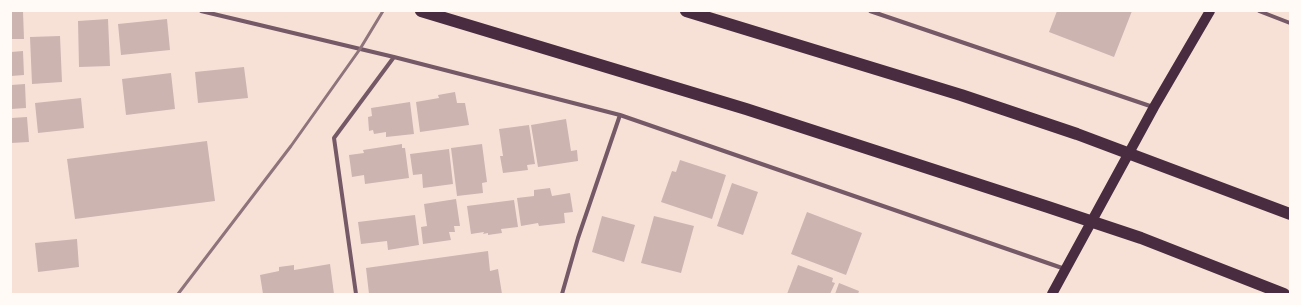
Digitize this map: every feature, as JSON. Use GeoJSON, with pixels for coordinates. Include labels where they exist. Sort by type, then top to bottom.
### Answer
{"type":"FeatureCollection","features":[{"type":"Feature","properties":{"kind":"highway"},"geometry":{"type":"LineString","coordinates":[[421,11],[746,109],[1141,238],[1284,294]]}},
{"type":"Feature","properties":{"kind":"highway"},"geometry":{"type":"LineString","coordinates":[[686,11],[961,95],[1170,168],[1290,214]]}},
{"type":"Feature","properties":{"kind":"main road"},"geometry":{"type":"LineString","coordinates":[[1052,294],[1154,107],[1210,11]]}},
{"type":"Feature","properties":{"kind":"street"},"geometry":{"type":"LineString","coordinates":[[201,11],[394,57],[620,115],[1066,269]]}},
{"type":"Feature","properties":{"kind":"street"},"geometry":{"type":"LineString","coordinates":[[870,11],[1154,107]]}},
{"type":"Feature","properties":{"kind":"street"},"geometry":{"type":"LineString","coordinates":[[1259,11],[1290,23]]}},
{"type":"Feature","properties":{"kind":"street"},"geometry":{"type":"LineString","coordinates":[[356,294],[334,138],[394,57]]}},
{"type":"Feature","properties":{"kind":"street"},"geometry":{"type":"LineString","coordinates":[[562,294],[578,238],[620,115]]}},
{"type":"Feature","properties":{"kind":"building"},"geometry":{"type":"Polygon","coordinates":[[[11,11],[23,11],[24,39],[11,39],[11,11]]]}},
{"type":"Feature","properties":{"kind":"building"},"geometry":{"type":"Polygon","coordinates":[[[1057,11],[1132,11],[1114,57],[1049,32],[1057,11]]]}},
{"type":"Feature","properties":{"kind":"building"},"geometry":{"type":"Polygon","coordinates":[[[108,19],[110,66],[79,67],[78,21],[108,19]]]}},
{"type":"Feature","properties":{"kind":"building"},"geometry":{"type":"Polygon","coordinates":[[[167,19],[170,50],[121,55],[118,24],[167,19]]]}},
{"type":"Feature","properties":{"kind":"building"},"geometry":{"type":"Polygon","coordinates":[[[60,36],[62,82],[32,84],[30,37],[60,36]]]}},
{"type":"Feature","properties":{"kind":"building"},"geometry":{"type":"Polygon","coordinates":[[[23,51],[24,75],[11,76],[11,52],[23,51]]]}},
{"type":"Feature","properties":{"kind":"building"},"geometry":{"type":"Polygon","coordinates":[[[244,67],[248,98],[198,103],[195,72],[244,67]]]}},
{"type":"Feature","properties":{"kind":"building"},"geometry":{"type":"Polygon","coordinates":[[[171,73],[175,109],[126,115],[122,79],[171,73]]]}},
{"type":"Feature","properties":{"kind":"building"},"geometry":{"type":"Polygon","coordinates":[[[25,84],[26,108],[11,109],[11,85],[25,84]]]}},
{"type":"Feature","properties":{"kind":"building"},"geometry":{"type":"Polygon","coordinates":[[[455,92],[457,103],[465,103],[469,125],[420,132],[416,102],[439,98],[438,95],[455,92]]]}},
{"type":"Feature","properties":{"kind":"building"},"geometry":{"type":"Polygon","coordinates":[[[81,98],[84,128],[38,133],[35,103],[81,98]]]}},
{"type":"Feature","properties":{"kind":"building"},"geometry":{"type":"Polygon","coordinates":[[[410,102],[414,134],[386,137],[386,132],[374,134],[373,130],[369,131],[368,117],[372,116],[371,108],[410,102]]]}},
{"type":"Feature","properties":{"kind":"building"},"geometry":{"type":"Polygon","coordinates":[[[27,117],[29,142],[11,143],[11,118],[27,117]]]}},
{"type":"Feature","properties":{"kind":"building"},"geometry":{"type":"Polygon","coordinates":[[[566,119],[571,151],[577,150],[578,161],[538,167],[531,125],[566,119]]]}},
{"type":"Feature","properties":{"kind":"building"},"geometry":{"type":"Polygon","coordinates":[[[529,125],[535,164],[527,165],[528,170],[503,173],[500,156],[503,156],[499,129],[529,125]]]}},
{"type":"Feature","properties":{"kind":"building"},"geometry":{"type":"Polygon","coordinates":[[[207,141],[215,201],[75,219],[67,159],[207,141]]]}},
{"type":"Feature","properties":{"kind":"building"},"geometry":{"type":"Polygon","coordinates":[[[402,144],[402,148],[405,148],[409,178],[365,184],[364,175],[352,177],[349,155],[364,153],[363,150],[402,144]]]}},
{"type":"Feature","properties":{"kind":"building"},"geometry":{"type":"Polygon","coordinates":[[[482,144],[487,182],[482,183],[483,193],[457,196],[451,148],[482,144]]]}},
{"type":"Feature","properties":{"kind":"building"},"geometry":{"type":"Polygon","coordinates":[[[449,149],[453,184],[423,188],[422,174],[413,175],[410,154],[449,149]]]}},
{"type":"Feature","properties":{"kind":"building"},"geometry":{"type":"Polygon","coordinates":[[[680,160],[726,175],[712,219],[661,202],[672,171],[676,172],[680,160]]]}},
{"type":"Feature","properties":{"kind":"building"},"geometry":{"type":"Polygon","coordinates":[[[732,183],[758,192],[743,235],[717,226],[732,183]]]}},
{"type":"Feature","properties":{"kind":"building"},"geometry":{"type":"Polygon","coordinates":[[[550,188],[552,196],[570,193],[573,212],[564,213],[565,223],[539,226],[538,223],[521,226],[517,198],[534,196],[534,190],[550,188]]]}},
{"type":"Feature","properties":{"kind":"building"},"geometry":{"type":"Polygon","coordinates":[[[456,199],[460,226],[454,226],[455,232],[449,232],[451,240],[423,244],[421,227],[427,226],[424,204],[456,199]]]}},
{"type":"Feature","properties":{"kind":"building"},"geometry":{"type":"Polygon","coordinates":[[[514,200],[518,227],[501,229],[502,233],[488,235],[488,233],[483,234],[484,232],[471,234],[467,206],[514,200]]]}},
{"type":"Feature","properties":{"kind":"building"},"geometry":{"type":"Polygon","coordinates":[[[807,212],[862,233],[846,275],[791,254],[807,212]]]}},
{"type":"Feature","properties":{"kind":"building"},"geometry":{"type":"Polygon","coordinates":[[[415,215],[419,245],[388,250],[387,241],[361,244],[358,222],[415,215]]]}},
{"type":"Feature","properties":{"kind":"building"},"geometry":{"type":"Polygon","coordinates":[[[602,216],[635,225],[624,262],[592,252],[602,216]]]}},
{"type":"Feature","properties":{"kind":"building"},"geometry":{"type":"Polygon","coordinates":[[[654,216],[694,226],[681,273],[641,263],[654,216]]]}},
{"type":"Feature","properties":{"kind":"building"},"geometry":{"type":"Polygon","coordinates":[[[77,239],[79,267],[38,272],[35,243],[77,239]]]}},
{"type":"Feature","properties":{"kind":"building"},"geometry":{"type":"Polygon","coordinates":[[[488,251],[490,271],[498,269],[502,294],[369,294],[366,268],[488,251]]]}},
{"type":"Feature","properties":{"kind":"building"},"geometry":{"type":"Polygon","coordinates":[[[330,264],[334,294],[263,294],[260,275],[279,271],[279,267],[294,265],[294,270],[330,264]]]}},
{"type":"Feature","properties":{"kind":"building"},"geometry":{"type":"Polygon","coordinates":[[[798,265],[833,278],[832,282],[835,283],[830,294],[787,294],[798,265]]]}},
{"type":"Feature","properties":{"kind":"building"},"geometry":{"type":"Polygon","coordinates":[[[839,283],[859,291],[858,294],[835,294],[839,283]]]}},
{"type":"Feature","properties":{"kind":"railway"},"geometry":{"type":"LineString","coordinates":[[178,294],[291,146],[360,49],[383,11]]}}]}
